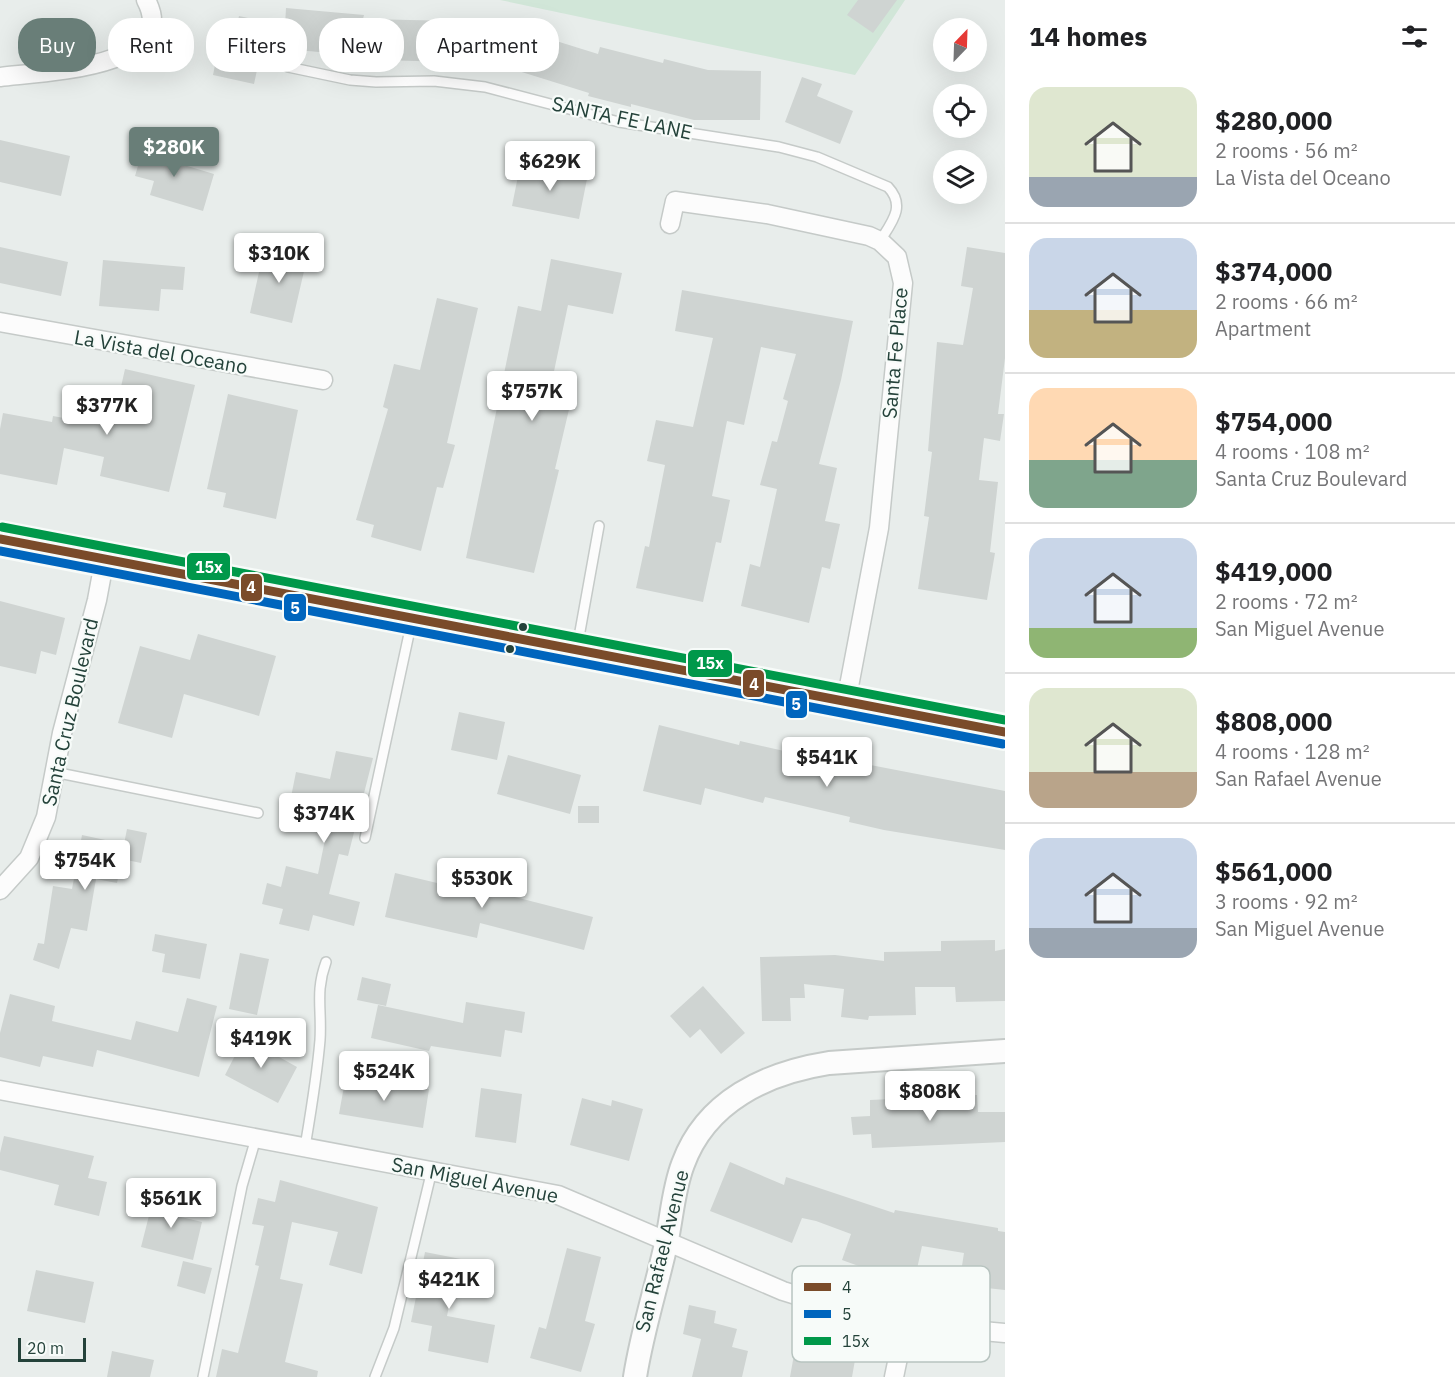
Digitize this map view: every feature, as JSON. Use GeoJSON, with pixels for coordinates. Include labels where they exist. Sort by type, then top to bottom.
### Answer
{"type":"FeatureCollection","features":[{"type":"Feature","properties":{"kind":"main road"},"geometry":{"type":"LineString","coordinates":[[0,539],[105,557],[1005,732]]}},
{"type":"Feature","properties":{"kind":"street"},"geometry":{"type":"LineString","coordinates":[[0,77],[105,62],[129,54],[145,40],[150,27],[151,15],[146,0]]}},
{"type":"Feature","properties":{"kind":"street"},"geometry":{"type":"LineString","coordinates":[[670,224],[675,201],[767,214],[880,241]]}},
{"type":"Feature","properties":{"kind":"street","name":"Santa Fe Place"},"geometry":{"type":"LineString","coordinates":[[846,702],[879,528],[903,283],[897,257],[880,241]]}},
{"type":"Feature","properties":{"kind":"street","name":"La Vista del Oceano"},"geometry":{"type":"LineString","coordinates":[[0,322],[323,381]]}},
{"type":"Feature","properties":{"kind":"street","name":"Santa Cruz Boulevard"},"geometry":{"type":"LineString","coordinates":[[0,890],[29,858],[46,817],[54,772],[105,557]]}},
{"type":"Feature","properties":{"kind":"street","name":"San Rafael Avenue"},"geometry":{"type":"LineString","coordinates":[[634,1377],[640,1341],[667,1242],[674,1194],[683,1162],[712,1117],[749,1087],[783,1072],[829,1063],[1005,1051]]}},
{"type":"Feature","properties":{"kind":"street","name":"San Miguel Avenue"},"geometry":{"type":"LineString","coordinates":[[0,1089],[558,1195],[792,1294]]}},
{"type":"Feature","properties":{"kind":"street","name":"San Miguel Avenue"},"geometry":{"type":"LineString","coordinates":[[990,1332],[1005,1333]]}},
{"type":"Feature","properties":{"kind":"street"},"geometry":{"type":"LineString","coordinates":[[894,1377],[897,1362]]}},
{"type":"Feature","properties":{"kind":"lane","name":"SANTA FE LANE"},"geometry":{"type":"LineString","coordinates":[[307,71],[358,81],[435,81],[485,87],[619,122],[747,141],[817,157],[888,186],[897,196],[898,207],[895,217],[880,241]]}},
{"type":"Feature","properties":{"kind":"lane"},"geometry":{"type":"LineString","coordinates":[[577,649],[599,526]]}},
{"type":"Feature","properties":{"kind":"lane"},"geometry":{"type":"LineString","coordinates":[[365,838],[412,617]]}},
{"type":"Feature","properties":{"kind":"lane"},"geometry":{"type":"LineString","coordinates":[[54,772],[258,813]]}},
{"type":"Feature","properties":{"kind":"lane"},"geometry":{"type":"LineString","coordinates":[[305,1147],[317,1080],[320,1032],[318,982],[326,962]]}},
{"type":"Feature","properties":{"kind":"lane"},"geometry":{"type":"LineString","coordinates":[[203,1377],[242,1186],[256,1138]]}},
{"type":"Feature","properties":{"kind":"lane"},"geometry":{"type":"LineString","coordinates":[[375,1377],[394,1328],[432,1170]]}},
{"type":"Feature","properties":{"kind":"green space"},"geometry":{"type":"Polygon","coordinates":[[[500,0],[905,0],[855,75],[500,0]]]}},
{"type":"Feature","properties":{"kind":"building"},"geometry":{"type":"Polygon","coordinates":[[[858,0],[897,0],[873,33],[847,15],[858,0]]]}},
{"type":"Feature","properties":{"kind":"building"},"geometry":{"type":"Polygon","coordinates":[[[286,8],[364,15],[363,18],[319,18],[319,52],[307,51],[307,18],[285,18],[286,8]]]}},
{"type":"Feature","properties":{"kind":"building"},"geometry":{"type":"Polygon","coordinates":[[[404,20],[416,20],[416,61],[404,61],[404,20]]]}},
{"type":"Feature","properties":{"kind":"building"},"geometry":{"type":"Polygon","coordinates":[[[559,42],[598,54],[600,47],[663,63],[664,59],[708,70],[761,71],[760,120],[694,120],[588,96],[589,93],[522,72],[559,72],[559,42]]]}},
{"type":"Feature","properties":{"kind":"building"},"geometry":{"type":"Polygon","coordinates":[[[214,72],[257,72],[254,84],[213,75],[214,72]]]}},
{"type":"Feature","properties":{"kind":"building"},"geometry":{"type":"Polygon","coordinates":[[[802,77],[822,84],[817,96],[853,111],[840,144],[785,122],[802,77]]]}},
{"type":"Feature","properties":{"kind":"building"},"geometry":{"type":"Polygon","coordinates":[[[0,140],[70,156],[61,196],[0,182],[0,140]]]}},
{"type":"Feature","properties":{"kind":"building"},"geometry":{"type":"Polygon","coordinates":[[[145,142],[177,152],[174,162],[214,174],[203,211],[150,195],[154,181],[135,176],[145,142]]]}},
{"type":"Feature","properties":{"kind":"building"},"geometry":{"type":"Polygon","coordinates":[[[520,166],[587,179],[579,219],[512,206],[520,166]]]}},
{"type":"Feature","properties":{"kind":"building"},"geometry":{"type":"Polygon","coordinates":[[[265,245],[308,254],[292,323],[250,313],[265,245]]]}},
{"type":"Feature","properties":{"kind":"building"},"geometry":{"type":"Polygon","coordinates":[[[0,247],[68,262],[61,296],[0,283],[0,247]]]}},
{"type":"Feature","properties":{"kind":"building"},"geometry":{"type":"Polygon","coordinates":[[[967,247],[1005,253],[1005,358],[998,414],[1004,414],[1000,441],[984,438],[979,480],[998,482],[990,552],[995,553],[987,600],[918,589],[929,517],[924,516],[932,452],[928,451],[937,342],[963,345],[973,288],[961,286],[967,247]]]}},
{"type":"Feature","properties":{"kind":"building"},"geometry":{"type":"Polygon","coordinates":[[[551,259],[622,273],[613,314],[568,305],[549,395],[571,401],[555,469],[559,470],[534,573],[466,558],[518,306],[541,311],[551,259]]]}},
{"type":"Feature","properties":{"kind":"building"},"geometry":{"type":"Polygon","coordinates":[[[103,260],[185,267],[183,290],[161,289],[159,311],[99,306],[103,260]]]}},
{"type":"Feature","properties":{"kind":"building"},"geometry":{"type":"Polygon","coordinates":[[[682,290],[853,321],[841,380],[819,464],[837,468],[825,521],[840,524],[830,569],[822,567],[809,623],[741,606],[750,564],[760,567],[777,489],[760,485],[772,441],[777,442],[788,401],[783,399],[796,354],[761,347],[744,425],[727,421],[712,496],[730,500],[721,543],[716,542],[703,602],[636,588],[645,546],[649,547],[665,465],[647,461],[656,420],[693,427],[713,338],[675,331],[682,290]]]}},
{"type":"Feature","properties":{"kind":"building"},"geometry":{"type":"Polygon","coordinates":[[[437,298],[478,308],[447,443],[455,445],[443,488],[437,487],[421,551],[371,537],[374,525],[356,520],[388,409],[383,407],[394,364],[420,370],[437,298]]]}},
{"type":"Feature","properties":{"kind":"building"},"geometry":{"type":"Polygon","coordinates":[[[125,369],[195,385],[169,492],[100,476],[104,457],[64,448],[57,485],[0,474],[0,429],[3,413],[52,422],[53,416],[112,427],[125,369]]]}},
{"type":"Feature","properties":{"kind":"building"},"geometry":{"type":"Polygon","coordinates":[[[228,394],[298,410],[276,519],[223,507],[226,493],[207,489],[228,394]]]}},
{"type":"Feature","properties":{"kind":"building"},"geometry":{"type":"Polygon","coordinates":[[[0,601],[65,618],[56,655],[41,651],[36,674],[0,666],[0,601]]]}},
{"type":"Feature","properties":{"kind":"building"},"geometry":{"type":"Polygon","coordinates":[[[198,634],[276,656],[259,716],[184,694],[172,738],[118,723],[140,646],[190,660],[198,634]]]}},
{"type":"Feature","properties":{"kind":"building"},"geometry":{"type":"Polygon","coordinates":[[[459,712],[505,722],[497,760],[451,750],[459,712]]]}},
{"type":"Feature","properties":{"kind":"building"},"geometry":{"type":"Polygon","coordinates":[[[659,725],[739,745],[740,741],[859,768],[860,763],[1005,791],[1005,850],[884,830],[849,822],[850,817],[765,797],[763,803],[705,788],[701,805],[643,791],[659,725]]]}},
{"type":"Feature","properties":{"kind":"building"},"geometry":{"type":"Polygon","coordinates":[[[336,751],[373,758],[348,856],[339,854],[329,894],[360,902],[354,926],[313,915],[309,931],[279,924],[283,909],[262,904],[267,883],[281,887],[286,866],[318,874],[330,815],[289,807],[296,772],[330,779],[336,751]]]}},
{"type":"Feature","properties":{"kind":"building"},"geometry":{"type":"Polygon","coordinates":[[[508,755],[581,775],[570,814],[497,794],[508,755]]]}},
{"type":"Feature","properties":{"kind":"building"},"geometry":{"type":"Polygon","coordinates":[[[578,806],[599,806],[599,823],[578,823],[578,806]]]}},
{"type":"Feature","properties":{"kind":"building"},"geometry":{"type":"Polygon","coordinates":[[[127,829],[147,833],[141,863],[122,859],[117,883],[96,879],[87,931],[71,928],[59,969],[33,960],[38,943],[44,944],[53,886],[72,889],[82,835],[124,844],[127,829]]]}},
{"type":"Feature","properties":{"kind":"building"},"geometry":{"type":"Polygon","coordinates":[[[459,865],[492,873],[488,890],[593,917],[584,950],[480,923],[477,938],[385,917],[395,873],[454,887],[459,865]]]}},
{"type":"Feature","properties":{"kind":"building"},"geometry":{"type":"Polygon","coordinates":[[[155,934],[207,944],[200,979],[162,972],[165,954],[152,951],[155,934]]]}},
{"type":"Feature","properties":{"kind":"building"},"geometry":{"type":"Polygon","coordinates":[[[995,940],[995,951],[1005,949],[1005,1001],[956,1002],[955,987],[915,987],[916,1015],[869,1016],[868,1020],[841,1017],[844,989],[804,984],[805,998],[790,998],[791,1021],[762,1021],[760,957],[835,955],[884,961],[884,952],[941,951],[941,941],[995,940]]]}},
{"type":"Feature","properties":{"kind":"building"},"geometry":{"type":"Polygon","coordinates":[[[240,953],[269,959],[257,1015],[229,1009],[240,953]]]}},
{"type":"Feature","properties":{"kind":"building"},"geometry":{"type":"Polygon","coordinates":[[[362,977],[391,984],[386,1006],[357,1000],[362,977]]]}},
{"type":"Feature","properties":{"kind":"building"},"geometry":{"type":"Polygon","coordinates":[[[703,986],[745,1033],[721,1054],[700,1029],[690,1038],[670,1016],[703,986]]]}},
{"type":"Feature","properties":{"kind":"building"},"geometry":{"type":"Polygon","coordinates":[[[10,994],[55,1006],[52,1021],[131,1040],[136,1021],[178,1032],[187,998],[217,1006],[199,1077],[97,1050],[93,1067],[43,1056],[40,1067],[0,1057],[0,1033],[10,994]]]}},
{"type":"Feature","properties":{"kind":"building"},"geometry":{"type":"Polygon","coordinates":[[[466,1002],[525,1012],[522,1033],[505,1030],[501,1057],[431,1046],[429,1051],[371,1038],[378,1005],[463,1023],[466,1002]]]}},
{"type":"Feature","properties":{"kind":"building"},"geometry":{"type":"Polygon","coordinates":[[[247,1032],[266,1041],[263,1048],[297,1067],[278,1103],[225,1075],[247,1032]]]}},
{"type":"Feature","properties":{"kind":"building"},"geometry":{"type":"Polygon","coordinates":[[[346,1075],[429,1089],[423,1128],[339,1114],[346,1075]]]}},
{"type":"Feature","properties":{"kind":"building"},"geometry":{"type":"Polygon","coordinates":[[[481,1088],[522,1094],[516,1143],[475,1137],[481,1088]]]}},
{"type":"Feature","properties":{"kind":"building"},"geometry":{"type":"Polygon","coordinates":[[[977,1095],[978,1112],[1005,1112],[1005,1142],[872,1148],[871,1134],[853,1135],[851,1117],[870,1116],[870,1100],[977,1095]]]}},
{"type":"Feature","properties":{"kind":"building"},"geometry":{"type":"Polygon","coordinates":[[[582,1098],[611,1106],[612,1100],[643,1109],[629,1161],[570,1145],[582,1098]]]}},
{"type":"Feature","properties":{"kind":"building"},"geometry":{"type":"Polygon","coordinates":[[[4,1136],[94,1156],[88,1178],[107,1182],[99,1216],[54,1205],[59,1185],[0,1170],[0,1153],[4,1136]]]}},
{"type":"Feature","properties":{"kind":"building"},"geometry":{"type":"Polygon","coordinates":[[[730,1162],[784,1185],[786,1177],[894,1213],[895,1210],[998,1228],[998,1231],[1005,1232],[1005,1290],[990,1288],[990,1266],[962,1266],[964,1253],[922,1246],[918,1266],[859,1266],[842,1260],[851,1234],[816,1221],[802,1218],[792,1243],[710,1211],[730,1162]]]}},
{"type":"Feature","properties":{"kind":"building"},"geometry":{"type":"Polygon","coordinates":[[[280,1180],[378,1207],[362,1274],[329,1265],[338,1232],[292,1222],[280,1279],[303,1284],[285,1362],[318,1371],[317,1377],[216,1377],[222,1349],[238,1353],[259,1266],[255,1265],[264,1226],[252,1224],[258,1198],[275,1202],[280,1180]]]}},
{"type":"Feature","properties":{"kind":"building"},"geometry":{"type":"Polygon","coordinates":[[[155,1192],[182,1198],[177,1216],[202,1222],[193,1260],[141,1247],[155,1192]]]}},
{"type":"Feature","properties":{"kind":"building"},"geometry":{"type":"Polygon","coordinates":[[[567,1248],[601,1257],[585,1321],[595,1324],[581,1372],[530,1358],[539,1327],[546,1329],[567,1248]]]}},
{"type":"Feature","properties":{"kind":"building"},"geometry":{"type":"Polygon","coordinates":[[[425,1252],[476,1262],[472,1283],[454,1280],[447,1316],[495,1325],[488,1363],[428,1351],[432,1326],[411,1322],[425,1252]]]}},
{"type":"Feature","properties":{"kind":"building"},"geometry":{"type":"Polygon","coordinates":[[[183,1261],[212,1268],[205,1294],[177,1286],[183,1261]]]}},
{"type":"Feature","properties":{"kind":"building"},"geometry":{"type":"Polygon","coordinates":[[[36,1270],[94,1282],[85,1323],[27,1311],[36,1270]]]}},
{"type":"Feature","properties":{"kind":"building"},"geometry":{"type":"Polygon","coordinates":[[[689,1305],[716,1311],[714,1323],[737,1329],[732,1347],[748,1351],[742,1377],[692,1377],[701,1339],[683,1334],[689,1305]]]}},
{"type":"Feature","properties":{"kind":"building"},"geometry":{"type":"Polygon","coordinates":[[[112,1351],[154,1360],[150,1377],[107,1377],[112,1351]]]}},
{"type":"Feature","properties":{"kind":"building"},"geometry":{"type":"Polygon","coordinates":[[[793,1362],[855,1362],[852,1377],[790,1377],[793,1362]]]}},
{"type":"Feature","properties":{"kind":"transit line","name":"15x"},"geometry":{"type":"LineString","coordinates":[[2,527],[1005,720]]}},
{"type":"Feature","properties":{"kind":"transit line","name":"4"},"geometry":{"type":"LineString","coordinates":[[0,539],[1005,732]]}},
{"type":"Feature","properties":{"kind":"transit line","name":"5"},"geometry":{"type":"LineString","coordinates":[[0,551],[1003,744]]}}]}
